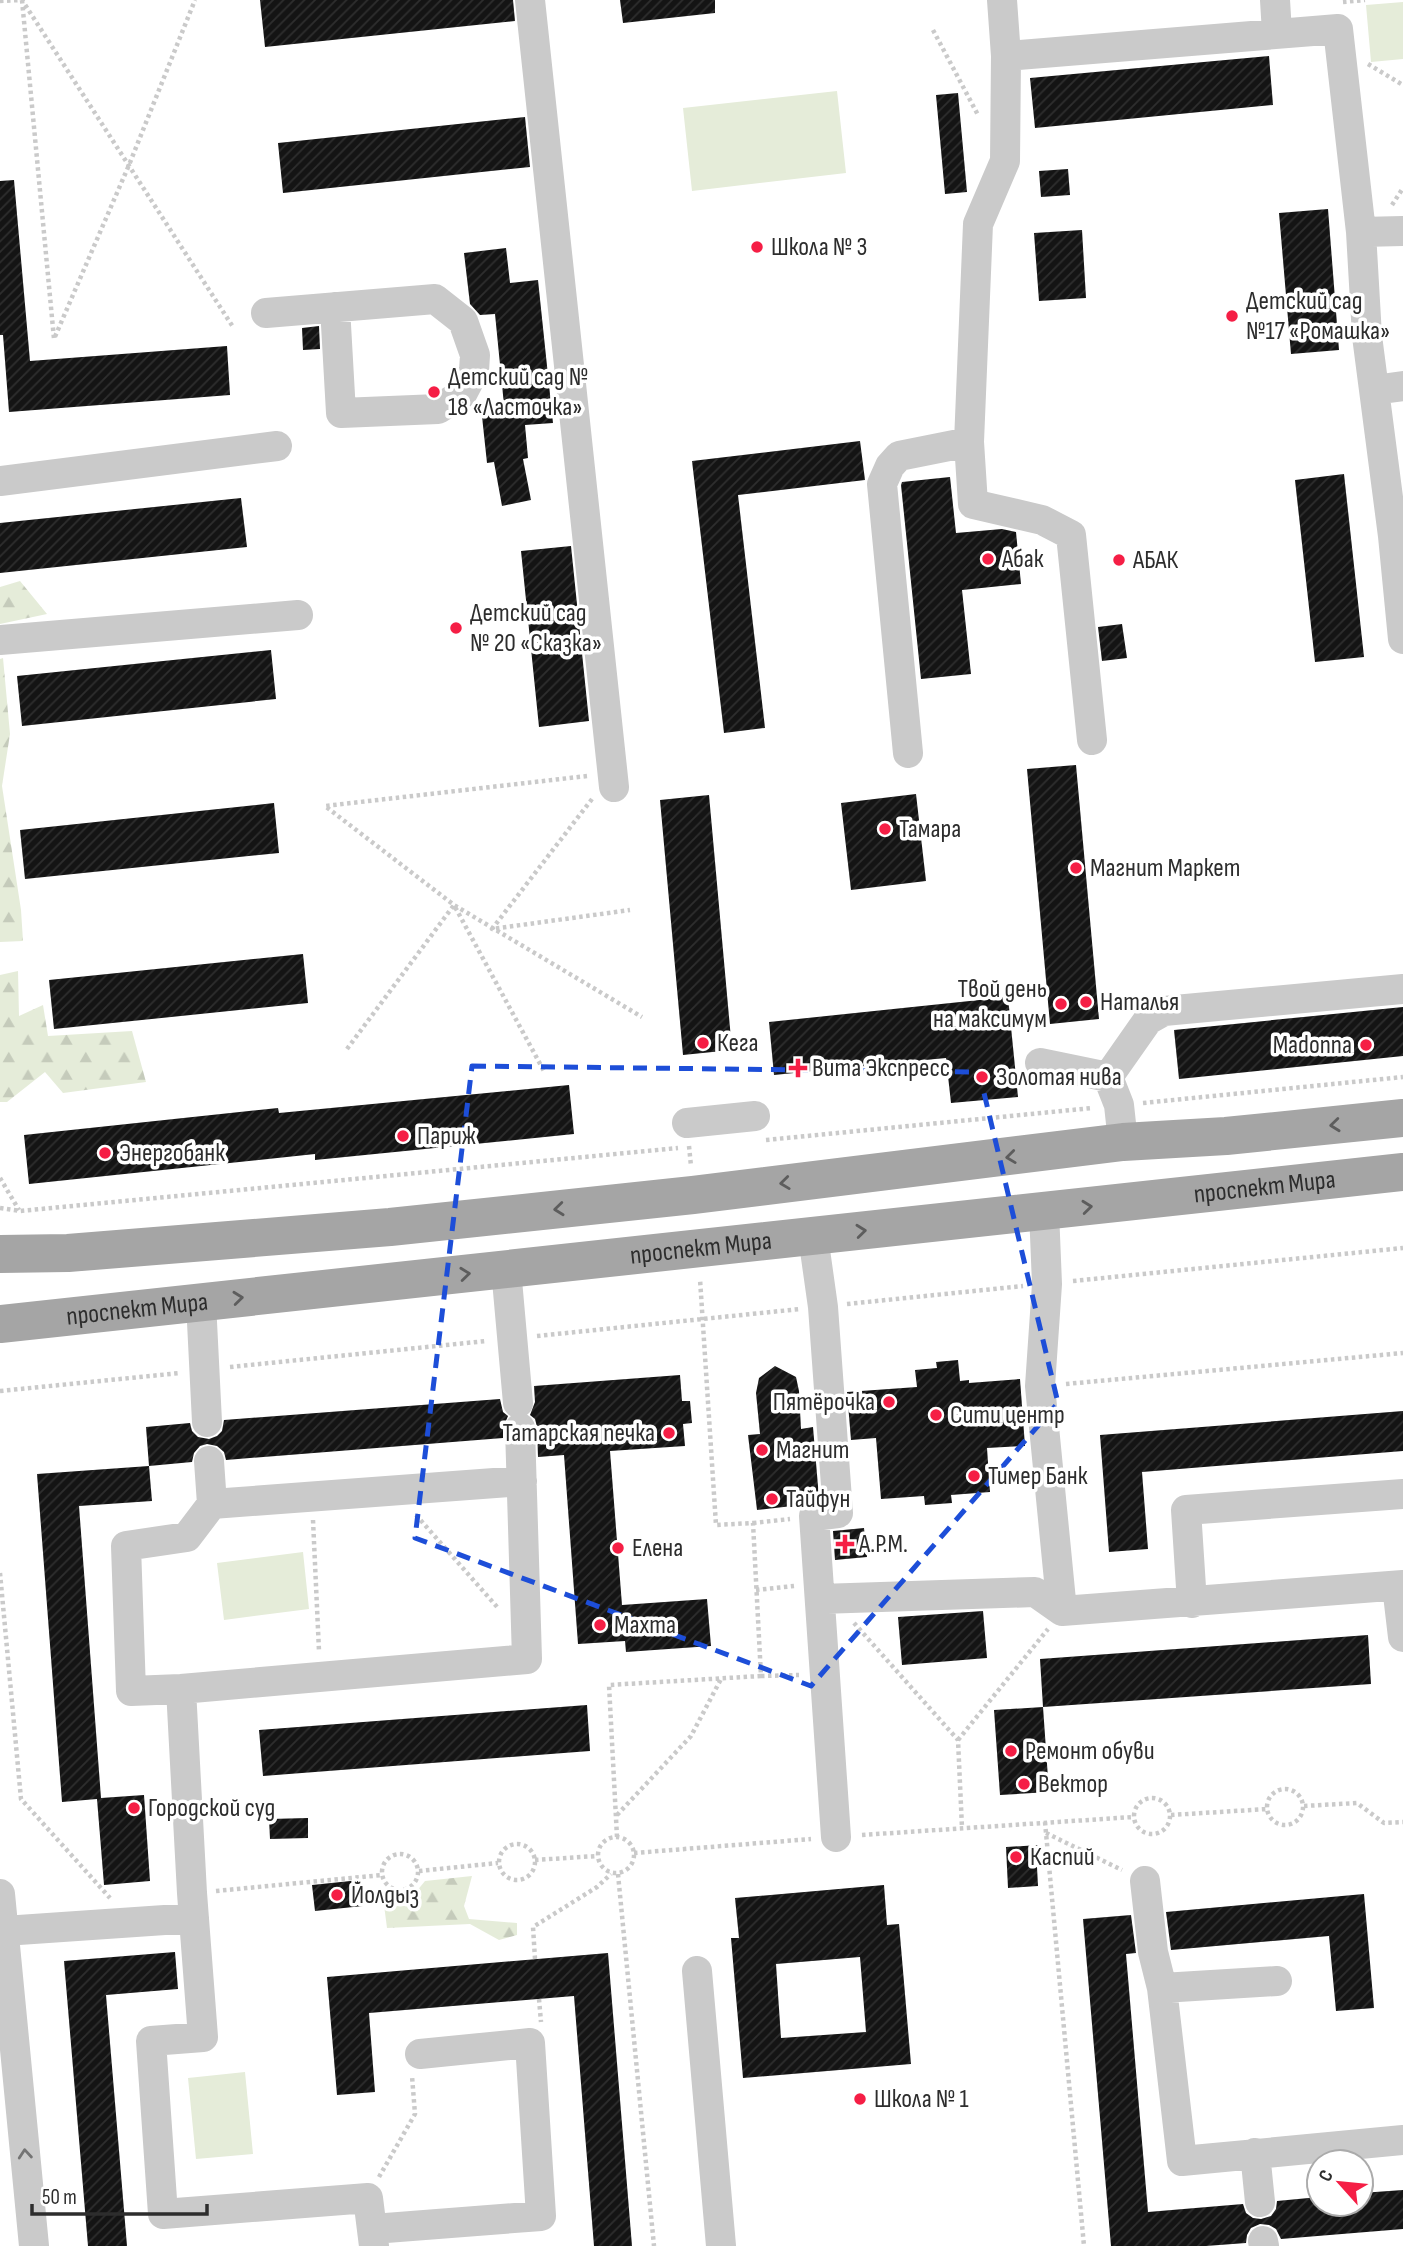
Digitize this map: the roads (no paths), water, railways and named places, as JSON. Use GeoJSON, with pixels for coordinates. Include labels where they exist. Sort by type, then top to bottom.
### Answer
{"type":"FeatureCollection","features":[{"type":"Feature","properties":{"kind":"main road","name":"проспект Мира"},"geometry":{"type":"LineString","coordinates":[[0,1254],[68,1253],[390,1227],[693,1195],[1123,1142],[1226,1136],[1403,1118]]}},
{"type":"Feature","properties":{"kind":"main road"},"geometry":{"type":"LineString","coordinates":[[1226,1136],[1234,1148],[1237,1162],[1236,1176],[1230,1191]]}},
{"type":"Feature","properties":{"kind":"main road","name":"проспект Мира"},"geometry":{"type":"LineString","coordinates":[[0,1324],[1403,1172]]}},
{"type":"Feature","properties":{"kind":"main road"},"geometry":{"type":"LineString","coordinates":[[390,1227],[385,1237],[385,1260],[397,1281]]}},
{"type":"Feature","properties":{"kind":"street"},"geometry":{"type":"LineString","coordinates":[[530,0],[613,780]]}},
{"type":"Feature","properties":{"kind":"street"},"geometry":{"type":"LineString","coordinates":[[1002,0],[1006,56],[1005,161],[978,224],[969,442],[973,504],[1042,520],[1071,535],[1092,740]]}},
{"type":"Feature","properties":{"kind":"street"},"geometry":{"type":"LineString","coordinates":[[1275,0],[1277,33]]}},
{"type":"Feature","properties":{"kind":"street"},"geometry":{"type":"LineString","coordinates":[[1006,56],[1338,29],[1361,232],[1367,336],[1398,536],[1403,639]]}},
{"type":"Feature","properties":{"kind":"street"},"geometry":{"type":"LineString","coordinates":[[1361,232],[1403,231]]}},
{"type":"Feature","properties":{"kind":"street"},"geometry":{"type":"LineString","coordinates":[[266,313],[335,307],[435,299],[463,321],[475,355],[474,371],[462,394],[438,409],[341,413],[335,307]]}},
{"type":"Feature","properties":{"kind":"street"},"geometry":{"type":"LineString","coordinates":[[1374,390],[1403,386]]}},
{"type":"Feature","properties":{"kind":"street"},"geometry":{"type":"LineString","coordinates":[[908,753],[882,484],[890,466],[899,456],[969,442]]}},
{"type":"Feature","properties":{"kind":"street"},"geometry":{"type":"LineString","coordinates":[[0,481],[277,446]]}},
{"type":"Feature","properties":{"kind":"street"},"geometry":{"type":"LineString","coordinates":[[0,640],[298,615]]}},
{"type":"Feature","properties":{"kind":"street"},"geometry":{"type":"LineString","coordinates":[[1108,1077],[1148,1020],[1164,1011],[1403,989]]}},
{"type":"Feature","properties":{"kind":"street"},"geometry":{"type":"LineString","coordinates":[[1040,1063],[1108,1077]]}},
{"type":"Feature","properties":{"kind":"street"},"geometry":{"type":"LineString","coordinates":[[1108,1077],[1119,1105],[1123,1142]]}},
{"type":"Feature","properties":{"kind":"street"},"geometry":{"type":"LineString","coordinates":[[687,1124],[755,1116]]}},
{"type":"Feature","properties":{"kind":"street"},"geometry":{"type":"LineString","coordinates":[[1044,1211],[1047,1284],[1040,1386],[1062,1611]]}},
{"type":"Feature","properties":{"kind":"street"},"geometry":{"type":"LineString","coordinates":[[813,1236],[823,1307],[838,1513],[814,1516],[824,1594],[825,1674],[836,1838]]}},
{"type":"Feature","properties":{"kind":"street"},"geometry":{"type":"LineString","coordinates":[[209,1461],[212,1504],[187,1537],[126,1546],[131,1691],[527,1659],[519,1415],[506,1269]]}},
{"type":"Feature","properties":{"kind":"street"},"geometry":{"type":"LineString","coordinates":[[201,1302],[207,1422]]}},
{"type":"Feature","properties":{"kind":"street"},"geometry":{"type":"LineString","coordinates":[[212,1504],[522,1481]]}},
{"type":"Feature","properties":{"kind":"street"},"geometry":{"type":"LineString","coordinates":[[1192,1603],[1186,1510],[1403,1494]]}},
{"type":"Feature","properties":{"kind":"street"},"geometry":{"type":"LineString","coordinates":[[824,1594],[1035,1592],[1062,1611],[1400,1586],[1403,1637]]}},
{"type":"Feature","properties":{"kind":"street"},"geometry":{"type":"LineString","coordinates":[[181,1689],[202,2038],[151,2041],[163,2214],[368,2198],[374,2238],[541,2216],[530,2043],[420,2054]]}},
{"type":"Feature","properties":{"kind":"street"},"geometry":{"type":"LineString","coordinates":[[1145,1881],[1153,1952],[1162,1988],[1182,2161],[1403,2140]]}},
{"type":"Feature","properties":{"kind":"street"},"geometry":{"type":"LineString","coordinates":[[0,1895],[34,2246]]}},
{"type":"Feature","properties":{"kind":"street"},"geometry":{"type":"LineString","coordinates":[[4,1931],[194,1918]]}},
{"type":"Feature","properties":{"kind":"street"},"geometry":{"type":"LineString","coordinates":[[697,1971],[721,2246]]}},
{"type":"Feature","properties":{"kind":"street"},"geometry":{"type":"LineString","coordinates":[[1162,1988],[1277,1981]]}},
{"type":"Feature","properties":{"kind":"street"},"geometry":{"type":"LineString","coordinates":[[1255,2153],[1260,2202]]}},
{"type":"Feature","properties":{"kind":"place","name":"Школа № 3"},"geometry":{"type":"Point","coordinates":[757,247]}},
{"type":"Feature","properties":{"kind":"place","name":"Детский сад №17 «Ромашка»"},"geometry":{"type":"Point","coordinates":[1232,316]}},
{"type":"Feature","properties":{"kind":"place","name":"Детский сад № 18 «Ласточка»"},"geometry":{"type":"Point","coordinates":[434,392]}},
{"type":"Feature","properties":{"kind":"place","name":"Абак"},"geometry":{"type":"Point","coordinates":[988,559]}},
{"type":"Feature","properties":{"kind":"place","name":"АБАК"},"geometry":{"type":"Point","coordinates":[1119,560]}},
{"type":"Feature","properties":{"kind":"place","name":"Детский сад № 20 «Сказка»"},"geometry":{"type":"Point","coordinates":[456,628]}},
{"type":"Feature","properties":{"kind":"place","name":"Тамара"},"geometry":{"type":"Point","coordinates":[885,829]}},
{"type":"Feature","properties":{"kind":"place","name":"Магнит Маркет"},"geometry":{"type":"Point","coordinates":[1076,868]}},
{"type":"Feature","properties":{"kind":"place","name":"Наталья"},"geometry":{"type":"Point","coordinates":[1086,1002]}},
{"type":"Feature","properties":{"kind":"place","name":"Твой день на максимум"},"geometry":{"type":"Point","coordinates":[1061,1004]}},
{"type":"Feature","properties":{"kind":"place","name":"Кега"},"geometry":{"type":"Point","coordinates":[703,1043]}},
{"type":"Feature","properties":{"kind":"place","name":"Madonna"},"geometry":{"type":"Point","coordinates":[1366,1045]}},
{"type":"Feature","properties":{"kind":"place","name":"Вита Экспресс"},"geometry":{"type":"Point","coordinates":[798,1068]}},
{"type":"Feature","properties":{"kind":"place","name":"Золотая нива"},"geometry":{"type":"Point","coordinates":[982,1077]}},
{"type":"Feature","properties":{"kind":"place","name":"Париж"},"geometry":{"type":"Point","coordinates":[403,1136]}},
{"type":"Feature","properties":{"kind":"place","name":"Энергобанк"},"geometry":{"type":"Point","coordinates":[105,1153]}},
{"type":"Feature","properties":{"kind":"place","name":"Пятёрочка"},"geometry":{"type":"Point","coordinates":[889,1402]}},
{"type":"Feature","properties":{"kind":"place","name":"Сити центр"},"geometry":{"type":"Point","coordinates":[936,1415]}},
{"type":"Feature","properties":{"kind":"place","name":"Татарская печка"},"geometry":{"type":"Point","coordinates":[669,1433]}},
{"type":"Feature","properties":{"kind":"place","name":"Магнит"},"geometry":{"type":"Point","coordinates":[762,1450]}},
{"type":"Feature","properties":{"kind":"place","name":"Тимер Банк"},"geometry":{"type":"Point","coordinates":[974,1476]}},
{"type":"Feature","properties":{"kind":"place","name":"Тайфун"},"geometry":{"type":"Point","coordinates":[772,1499]}},
{"type":"Feature","properties":{"kind":"place","name":"А.Р.М."},"geometry":{"type":"Point","coordinates":[845,1544]}},
{"type":"Feature","properties":{"kind":"place","name":"Елена"},"geometry":{"type":"Point","coordinates":[618,1548]}},
{"type":"Feature","properties":{"kind":"place","name":"Махта"},"geometry":{"type":"Point","coordinates":[600,1625]}},
{"type":"Feature","properties":{"kind":"place","name":"Ремонт обуви"},"geometry":{"type":"Point","coordinates":[1011,1751]}},
{"type":"Feature","properties":{"kind":"place","name":"Вектор"},"geometry":{"type":"Point","coordinates":[1024,1784]}},
{"type":"Feature","properties":{"kind":"place","name":"Городской суд"},"geometry":{"type":"Point","coordinates":[134,1808]}},
{"type":"Feature","properties":{"kind":"place","name":"Каспий"},"geometry":{"type":"Point","coordinates":[1016,1857]}},
{"type":"Feature","properties":{"kind":"place","name":"Йолдыз"},"geometry":{"type":"Point","coordinates":[337,1895]}},
{"type":"Feature","properties":{"kind":"place","name":"Школа № 1"},"geometry":{"type":"Point","coordinates":[860,2099]}}]}
